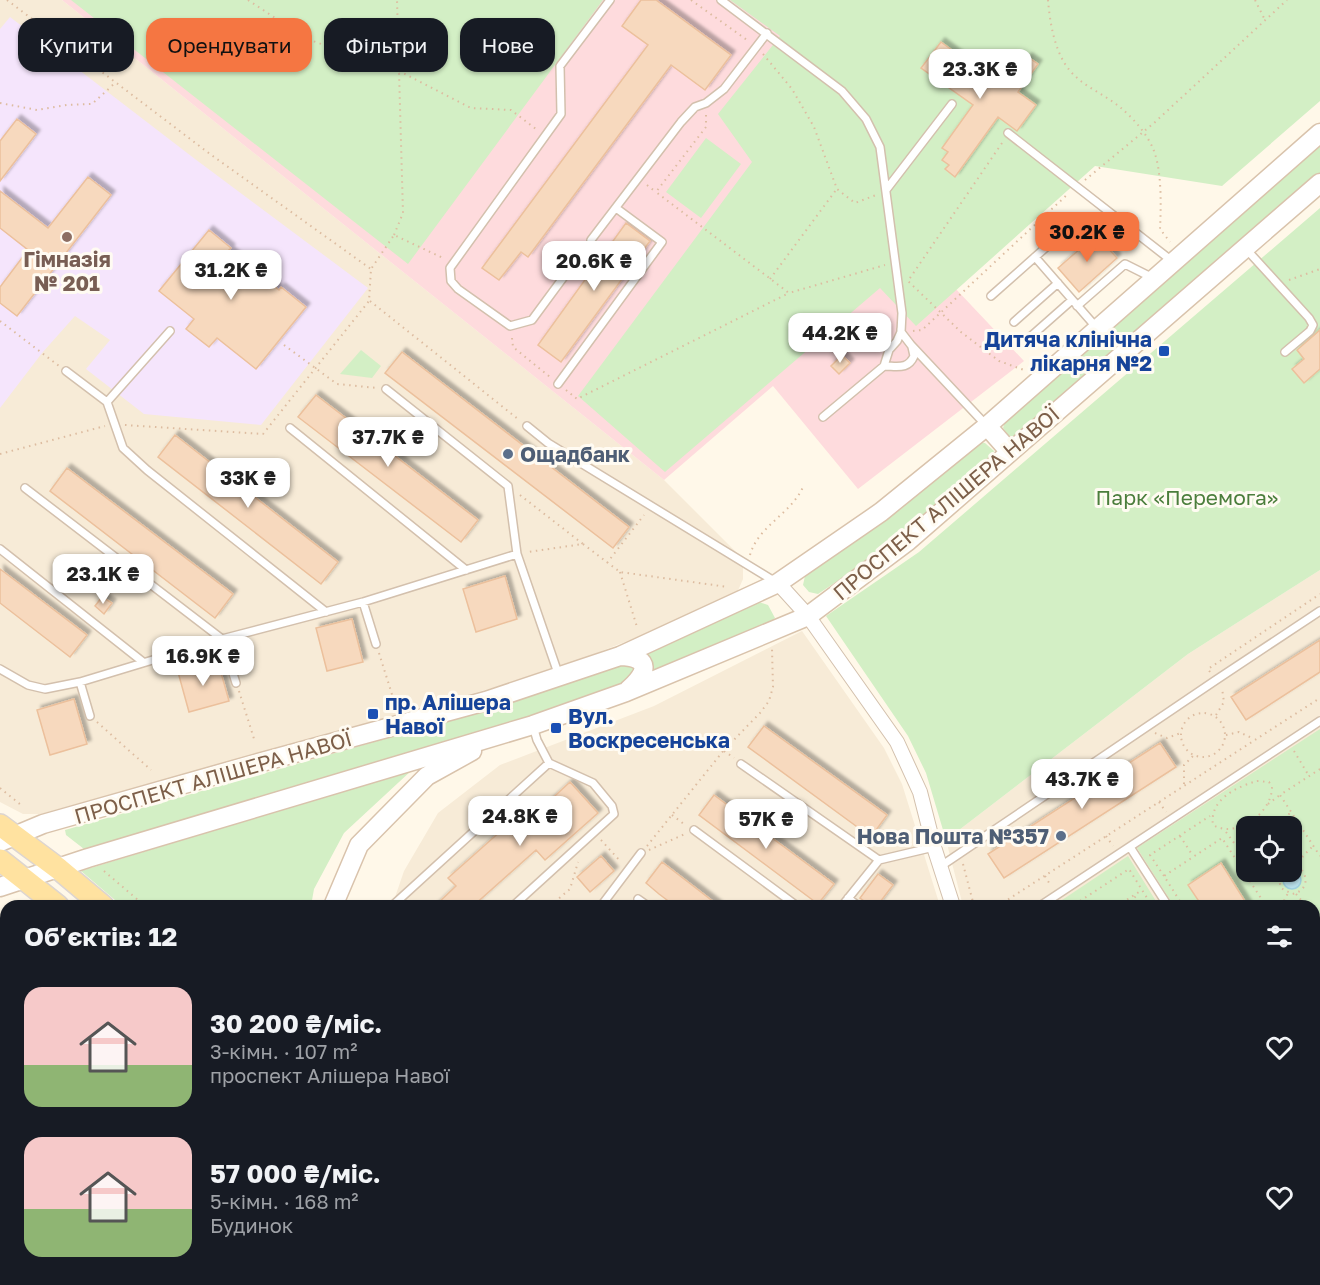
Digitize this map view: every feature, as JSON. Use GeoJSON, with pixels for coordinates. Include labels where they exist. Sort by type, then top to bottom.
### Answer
{"type":"FeatureCollection","features":[{"type":"Feature","properties":{"kind":"main road"},"geometry":{"type":"LineString","coordinates":[[5,834],[59,869],[96,900]]}},
{"type":"Feature","properties":{"kind":"main road"},"geometry":{"type":"LineString","coordinates":[[0,860],[51,900]]}},
{"type":"Feature","properties":{"kind":"street","name":"ПРОСПЕКТ АЛІШЕРА НАВОЇ"},"geometry":{"type":"LineString","coordinates":[[5,834],[486,701],[620,656],[778,583],[881,512],[987,426],[1320,133]]}},
{"type":"Feature","properties":{"kind":"street","name":"ПРОСПЕКТ АЛІШЕРА НАВОЇ"},"geometry":{"type":"LineString","coordinates":[[0,887],[88,858],[533,725],[626,692],[808,616],[908,541],[1320,183]]}},
{"type":"Feature","properties":{"kind":"street"},"geometry":{"type":"LineString","coordinates":[[987,426],[1010,452]]}},
{"type":"Feature","properties":{"kind":"street"},"geometry":{"type":"LineString","coordinates":[[778,583],[808,616],[897,742],[920,792],[951,900]]}},
{"type":"Feature","properties":{"kind":"street"},"geometry":{"type":"LineString","coordinates":[[620,656],[634,656],[640,660],[643,668],[639,681],[626,692]]}},
{"type":"Feature","properties":{"kind":"street"},"geometry":{"type":"LineString","coordinates":[[336,900],[359,845],[427,776],[496,736]]}},
{"type":"Feature","properties":{"kind":"lane"},"geometry":{"type":"LineString","coordinates":[[585,248],[532,320],[510,326],[458,289],[451,280],[450,268],[561,114],[560,66],[610,0]]}},
{"type":"Feature","properties":{"kind":"lane"},"geometry":{"type":"LineString","coordinates":[[721,0],[842,91],[866,119],[880,147],[902,311],[901,332],[897,341],[891,346],[884,366],[823,417]]}},
{"type":"Feature","properties":{"kind":"lane"},"geometry":{"type":"LineString","coordinates":[[591,240],[681,122],[695,107],[706,103],[724,89],[767,33]]}},
{"type":"Feature","properties":{"kind":"lane"},"geometry":{"type":"LineString","coordinates":[[886,190],[951,104]]}},
{"type":"Feature","properties":{"kind":"lane"},"geometry":{"type":"LineString","coordinates":[[1008,133],[1174,262]]}},
{"type":"Feature","properties":{"kind":"lane"},"geometry":{"type":"LineString","coordinates":[[558,384],[662,242],[616,208]]}},
{"type":"Feature","properties":{"kind":"lane"},"geometry":{"type":"LineString","coordinates":[[991,296],[1070,226]]}},
{"type":"Feature","properties":{"kind":"lane"},"geometry":{"type":"LineString","coordinates":[[1245,248],[1310,318],[1313,325],[1310,331],[1285,352]]}},
{"type":"Feature","properties":{"kind":"lane"},"geometry":{"type":"LineString","coordinates":[[1035,257],[1098,329]]}},
{"type":"Feature","properties":{"kind":"lane"},"geometry":{"type":"LineString","coordinates":[[1029,338],[1125,264],[1155,279]]}},
{"type":"Feature","properties":{"kind":"lane"},"geometry":{"type":"LineString","coordinates":[[1014,322],[1058,284]]}},
{"type":"Feature","properties":{"kind":"lane"},"geometry":{"type":"LineString","coordinates":[[107,402],[170,331]]}},
{"type":"Feature","properties":{"kind":"lane"},"geometry":{"type":"LineString","coordinates":[[901,332],[987,426]]}},
{"type":"Feature","properties":{"kind":"lane"},"geometry":{"type":"LineString","coordinates":[[884,366],[908,365],[914,356],[911,345],[905,341],[897,341]]}},
{"type":"Feature","properties":{"kind":"lane"},"geometry":{"type":"LineString","coordinates":[[888,354],[890,361],[897,366]]}},
{"type":"Feature","properties":{"kind":"lane"},"geometry":{"type":"LineString","coordinates":[[914,356],[923,358]]}},
{"type":"Feature","properties":{"kind":"lane"},"geometry":{"type":"LineString","coordinates":[[66,371],[107,402],[123,448],[147,470],[326,612]]}},
{"type":"Feature","properties":{"kind":"lane"},"geometry":{"type":"LineString","coordinates":[[386,389],[508,486],[517,554],[559,676]]}},
{"type":"Feature","properties":{"kind":"lane"},"geometry":{"type":"LineString","coordinates":[[527,426],[548,442],[778,583]]}},
{"type":"Feature","properties":{"kind":"lane"},"geometry":{"type":"LineString","coordinates":[[290,428],[466,570]]}},
{"type":"Feature","properties":{"kind":"lane"},"geometry":{"type":"LineString","coordinates":[[25,488],[222,639],[236,683]]}},
{"type":"Feature","properties":{"kind":"lane"},"geometry":{"type":"LineString","coordinates":[[0,549],[143,662]]}},
{"type":"Feature","properties":{"kind":"lane"},"geometry":{"type":"LineString","coordinates":[[0,669],[28,685],[45,689],[80,682],[222,639],[363,602],[517,554]]}},
{"type":"Feature","properties":{"kind":"lane"},"geometry":{"type":"LineString","coordinates":[[363,602],[376,644]]}},
{"type":"Feature","properties":{"kind":"lane"},"geometry":{"type":"LineString","coordinates":[[941,867],[1320,611]]}},
{"type":"Feature","properties":{"kind":"lane"},"geometry":{"type":"LineString","coordinates":[[80,682],[90,716]]}},
{"type":"Feature","properties":{"kind":"lane"},"geometry":{"type":"LineString","coordinates":[[1049,900],[1320,721]]}},
{"type":"Feature","properties":{"kind":"lane"},"geometry":{"type":"LineString","coordinates":[[520,900],[613,817],[614,810],[593,783],[549,763],[537,740],[533,725]]}},
{"type":"Feature","properties":{"kind":"lane"},"geometry":{"type":"LineString","coordinates":[[399,900],[549,763]]}},
{"type":"Feature","properties":{"kind":"lane"},"geometry":{"type":"LineString","coordinates":[[741,764],[879,860]]}},
{"type":"Feature","properties":{"kind":"lane"},"geometry":{"type":"LineString","coordinates":[[694,831],[789,900]]}},
{"type":"Feature","properties":{"kind":"lane"},"geometry":{"type":"LineString","coordinates":[[850,900],[848,898],[879,860],[934,847]]}},
{"type":"Feature","properties":{"kind":"lane"},"geometry":{"type":"LineString","coordinates":[[1130,847],[1164,900]]}},
{"type":"Feature","properties":{"kind":"lane"},"geometry":{"type":"LineString","coordinates":[[606,900],[641,853]]}},
{"type":"Feature","properties":{"kind":"path"},"geometry":{"type":"LineString","coordinates":[[7,0],[210,154],[371,269]]}},
{"type":"Feature","properties":{"kind":"path"},"geometry":{"type":"LineString","coordinates":[[248,0],[307,39],[324,45]]}},
{"type":"Feature","properties":{"kind":"path"},"geometry":{"type":"LineString","coordinates":[[397,0],[398,18]]}},
{"type":"Feature","properties":{"kind":"path"},"geometry":{"type":"LineString","coordinates":[[691,0],[757,47],[792,88],[814,127],[837,189],[855,203],[886,190]]}},
{"type":"Feature","properties":{"kind":"path"},"geometry":{"type":"LineString","coordinates":[[1048,0],[1053,31],[1062,59],[1072,73],[1121,108],[1143,132],[1154,152],[1161,205],[1160,229],[1170,242]]}},
{"type":"Feature","properties":{"kind":"path"},"geometry":{"type":"LineString","coordinates":[[1255,0],[1265,20]]}},
{"type":"Feature","properties":{"kind":"path"},"geometry":{"type":"LineString","coordinates":[[901,332],[922,330],[1076,187],[1143,132],[1287,0]]}},
{"type":"Feature","properties":{"kind":"path"},"geometry":{"type":"LineString","coordinates":[[0,454],[114,424],[263,434],[369,301],[371,269],[394,235],[403,213],[399,72],[471,108],[511,110],[545,135]]}},
{"type":"Feature","properties":{"kind":"path"},"geometry":{"type":"LineString","coordinates":[[0,103],[37,110],[92,104],[115,83]]}},
{"type":"Feature","properties":{"kind":"path"},"geometry":{"type":"LineString","coordinates":[[706,103],[706,127],[656,192],[789,293]]}},
{"type":"Feature","properties":{"kind":"path"},"geometry":{"type":"LineString","coordinates":[[1008,133],[908,281],[961,332],[999,361],[1030,373]]}},
{"type":"Feature","properties":{"kind":"path"},"geometry":{"type":"LineString","coordinates":[[770,279],[837,189]]}},
{"type":"Feature","properties":{"kind":"path"},"geometry":{"type":"LineString","coordinates":[[394,235],[454,263]]}},
{"type":"Feature","properties":{"kind":"path"},"geometry":{"type":"LineString","coordinates":[[510,326],[513,347],[577,399],[789,293],[896,262]]}},
{"type":"Feature","properties":{"kind":"path"},"geometry":{"type":"LineString","coordinates":[[1281,287],[1292,278],[1320,269]]}},
{"type":"Feature","properties":{"kind":"path"},"geometry":{"type":"LineString","coordinates":[[369,301],[527,426]]}},
{"type":"Feature","properties":{"kind":"path"},"geometry":{"type":"LineString","coordinates":[[0,321],[66,371]]}},
{"type":"Feature","properties":{"kind":"path"},"geometry":{"type":"LineString","coordinates":[[284,345],[338,384],[386,389]]}},
{"type":"Feature","properties":{"kind":"path"},"geometry":{"type":"LineString","coordinates":[[508,486],[620,572],[734,588]]}},
{"type":"Feature","properties":{"kind":"path"},"geometry":{"type":"LineString","coordinates":[[744,564],[750,560],[752,546],[760,535],[797,499],[803,487]]}},
{"type":"Feature","properties":{"kind":"path"},"geometry":{"type":"LineString","coordinates":[[607,563],[651,506]]}},
{"type":"Feature","properties":{"kind":"path"},"geometry":{"type":"LineString","coordinates":[[517,554],[583,544]]}},
{"type":"Feature","properties":{"kind":"path"},"geometry":{"type":"LineString","coordinates":[[620,572],[637,627]]}},
{"type":"Feature","properties":{"kind":"path"},"geometry":{"type":"LineString","coordinates":[[376,644],[395,704]]}},
{"type":"Feature","properties":{"kind":"path"},"geometry":{"type":"LineString","coordinates":[[641,853],[724,750],[770,701],[773,680],[772,645]]}},
{"type":"Feature","properties":{"kind":"path"},"geometry":{"type":"LineString","coordinates":[[236,683],[255,742]]}},
{"type":"Feature","properties":{"kind":"path"},"geometry":{"type":"LineString","coordinates":[[1216,715],[1224,702],[1221,689]]}},
{"type":"Feature","properties":{"kind":"path"},"geometry":{"type":"LineString","coordinates":[[1007,900],[1320,698]]}},
{"type":"Feature","properties":{"kind":"path"},"geometry":{"type":"LineString","coordinates":[[1208,712],[1216,715],[1221,720],[1226,735],[1225,742],[1215,754],[1201,757],[1194,755],[1184,746],[1181,733],[1187,719],[1193,714],[1208,712]]}},
{"type":"Feature","properties":{"kind":"path"},"geometry":{"type":"LineString","coordinates":[[90,716],[151,770]]}},
{"type":"Feature","properties":{"kind":"path"},"geometry":{"type":"LineString","coordinates":[[1226,735],[1239,732],[1255,740]]}},
{"type":"Feature","properties":{"kind":"path"},"geometry":{"type":"LineString","coordinates":[[1154,733],[1167,738],[1181,733]]}},
{"type":"Feature","properties":{"kind":"path"},"geometry":{"type":"LineString","coordinates":[[1293,752],[1309,776]]}},
{"type":"Feature","properties":{"kind":"path"},"geometry":{"type":"LineString","coordinates":[[1184,786],[1184,765],[1194,755]]}},
{"type":"Feature","properties":{"kind":"path"},"geometry":{"type":"LineString","coordinates":[[1164,876],[1222,838],[1226,832],[1259,815],[1280,795],[1320,769]]}},
{"type":"Feature","properties":{"kind":"path"},"geometry":{"type":"LineString","coordinates":[[1233,828],[1217,828],[1213,825],[1212,816],[1215,806],[1224,797],[1243,785],[1257,781],[1269,782],[1272,787],[1268,805]]}},
{"type":"Feature","properties":{"kind":"path"},"geometry":{"type":"LineString","coordinates":[[0,788],[21,805]]}},
{"type":"Feature","properties":{"kind":"path"},"geometry":{"type":"LineString","coordinates":[[1280,795],[1320,856]]}},
{"type":"Feature","properties":{"kind":"path"},"geometry":{"type":"LineString","coordinates":[[1288,816],[1290,810]]}},
{"type":"Feature","properties":{"kind":"path"},"geometry":{"type":"LineString","coordinates":[[672,815],[694,831]]}},
{"type":"Feature","properties":{"kind":"path"},"geometry":{"type":"LineString","coordinates":[[1179,900],[1150,855],[1212,816]]}},
{"type":"Feature","properties":{"kind":"path"},"geometry":{"type":"LineString","coordinates":[[641,853],[694,831]]}},
{"type":"Feature","properties":{"kind":"path"},"geometry":{"type":"LineString","coordinates":[[1226,832],[1236,846]]}},
{"type":"Feature","properties":{"kind":"path"},"geometry":{"type":"LineString","coordinates":[[595,833],[628,870]]}},
{"type":"Feature","properties":{"kind":"path"},"geometry":{"type":"LineString","coordinates":[[1180,836],[1194,856]]}},
{"type":"Feature","properties":{"kind":"path"},"geometry":{"type":"LineString","coordinates":[[1222,838],[1262,900]]}},
{"type":"Feature","properties":{"kind":"path"},"geometry":{"type":"LineString","coordinates":[[557,900],[570,889],[585,842]]}},
{"type":"Feature","properties":{"kind":"path"},"geometry":{"type":"LineString","coordinates":[[1302,858],[1313,845]]}},
{"type":"Feature","properties":{"kind":"path"},"geometry":{"type":"LineString","coordinates":[[88,858],[138,900]]}},
{"type":"Feature","properties":{"kind":"path"},"geometry":{"type":"LineString","coordinates":[[962,861],[972,900]]}},
{"type":"Feature","properties":{"kind":"path"},"geometry":{"type":"LineString","coordinates":[[1082,900],[1129,869],[1148,900]]}},
{"type":"Feature","properties":{"kind":"path"},"geometry":{"type":"LineString","coordinates":[[1279,882],[1288,893],[1296,894],[1303,889],[1306,881],[1302,872]]}},
{"type":"Feature","properties":{"kind":"path"},"geometry":{"type":"LineString","coordinates":[[1127,900],[1142,890]]}},
{"type":"Feature","properties":{"kind":"path"},"geometry":{"type":"LineString","coordinates":[[1132,900],[1142,890]]}},
{"type":"Feature","properties":{"kind":"path"},"geometry":{"type":"LineString","coordinates":[[1284,900],[1288,893]]}},
{"type":"Feature","properties":{"kind":"path"},"geometry":{"type":"LineString","coordinates":[[1296,894],[1301,900]]}},
{"type":"Feature","properties":{"kind":"shaded area"},"geometry":{"type":"Polygon","coordinates":[[[0,0],[62,0],[85,18],[18,18],[18,72],[134,72],[134,57],[146,67],[146,72],[152,72],[664,480],[743,559],[743,579],[736,595],[546,673],[41,814],[23,814],[0,802],[0,0]]]}},
{"type":"Feature","properties":{"kind":"shaded area"},"geometry":{"type":"Polygon","coordinates":[[[62,0],[921,0],[903,233],[1024,361],[858,489],[773,386],[664,480],[152,72],[312,72],[312,18],[146,18],[146,67],[134,57],[134,18],[85,18],[62,0]]]}},
{"type":"Feature","properties":{"kind":"shaded area"},"geometry":{"type":"Polygon","coordinates":[[[10,17],[18,23],[18,72],[82,72],[368,288],[261,425],[144,414],[86,369],[110,340],[75,316],[42,353],[0,408],[0,29],[10,17]]]}},
{"type":"Feature","properties":{"kind":"shaded area"},"geometry":{"type":"Polygon","coordinates":[[[1320,570],[1320,900],[961,900],[946,840],[1188,654],[1320,570]]]}},
{"type":"Feature","properties":{"kind":"shaded area"},"geometry":{"type":"Polygon","coordinates":[[[802,631],[884,748],[902,784],[938,900],[394,900],[404,871],[438,813],[500,765],[654,706],[802,631]]]}},
{"type":"Feature","properties":{"kind":"green space"},"geometry":{"type":"Polygon","coordinates":[[[71,0],[603,0],[555,65],[555,18],[460,18],[460,72],[550,72],[408,264],[163,72],[312,72],[312,18],[146,18],[146,59],[134,49],[134,18],[94,18],[71,0]]]}},
{"type":"Feature","properties":{"kind":"green space"},"geometry":{"type":"Polygon","coordinates":[[[730,0],[1320,0],[1320,101],[1222,186],[1095,166],[916,326],[880,288],[665,472],[578,396],[752,162],[718,114],[780,36],[730,0]]]}},
{"type":"Feature","properties":{"kind":"green space"},"geometry":{"type":"Polygon","coordinates":[[[706,138],[741,164],[701,218],[666,192],[706,138]]]}},
{"type":"Feature","properties":{"kind":"green space"},"geometry":{"type":"Polygon","coordinates":[[[1320,146],[1320,174],[1018,436],[1009,436],[1003,428],[1006,419],[1320,146]]]}},
{"type":"Feature","properties":{"kind":"green space","name":"Парк «Перемога»"},"geometry":{"type":"Polygon","coordinates":[[[1320,208],[1320,570],[1188,654],[946,840],[926,773],[908,736],[826,616],[919,552],[1320,208]]]}},
{"type":"Feature","properties":{"kind":"green space"},"geometry":{"type":"Polygon","coordinates":[[[361,350],[381,366],[372,378],[340,374],[361,350]]]}},
{"type":"Feature","properties":{"kind":"green space"},"geometry":{"type":"Polygon","coordinates":[[[978,442],[985,443],[994,451],[991,460],[884,550],[818,594],[809,592],[803,585],[805,576],[901,509],[978,442]]]}},
{"type":"Feature","properties":{"kind":"green space"},"geometry":{"type":"Polygon","coordinates":[[[759,602],[768,605],[775,618],[768,625],[608,694],[84,849],[66,835],[65,830],[486,710],[624,664],[759,602]]]}},
{"type":"Feature","properties":{"kind":"green space"},"geometry":{"type":"Polygon","coordinates":[[[1320,729],[1320,900],[1170,900],[1137,848],[1320,729]]]}},
{"type":"Feature","properties":{"kind":"green space"},"geometry":{"type":"Polygon","coordinates":[[[412,770],[344,833],[314,889],[312,900],[115,900],[81,871],[412,770]]]}},
{"type":"Feature","properties":{"kind":"green space"},"geometry":{"type":"Polygon","coordinates":[[[1128,856],[1155,900],[1062,900],[1128,856]]]}},
{"type":"Feature","properties":{"kind":"water"},"geometry":{"type":"Polygon","coordinates":[[[1283,882],[1301,882],[1296,889],[1288,889],[1283,882]]]}},
{"type":"Feature","properties":{"kind":"building"},"geometry":{"type":"Polygon","coordinates":[[[641,0],[656,0],[731,55],[705,90],[671,65],[528,257],[521,252],[499,280],[482,268],[648,45],[622,26],[641,0]]]}},
{"type":"Feature","properties":{"kind":"building"},"geometry":{"type":"Polygon","coordinates":[[[941,42],[994,81],[1006,63],[1011,67],[1018,58],[1024,63],[1028,57],[1038,64],[1018,92],[1036,105],[1017,131],[998,117],[955,177],[945,169],[949,165],[942,160],[948,152],[942,148],[973,105],[921,68],[941,42]]]}},
{"type":"Feature","properties":{"kind":"building"},"geometry":{"type":"Polygon","coordinates":[[[17,119],[36,134],[0,181],[0,141],[17,119]]]}},
{"type":"Feature","properties":{"kind":"building"},"geometry":{"type":"Polygon","coordinates":[[[88,177],[111,195],[17,316],[0,303],[0,287],[28,250],[0,228],[0,191],[48,228],[88,177]]]}},
{"type":"Feature","properties":{"kind":"building"},"geometry":{"type":"Polygon","coordinates":[[[626,223],[650,241],[561,362],[538,345],[626,223]]]}},
{"type":"Feature","properties":{"kind":"building"},"geometry":{"type":"Polygon","coordinates":[[[209,230],[231,248],[229,250],[279,290],[281,287],[306,307],[256,369],[217,338],[209,347],[186,329],[194,319],[159,291],[209,230]]]}},
{"type":"Feature","properties":{"kind":"building"},"geometry":{"type":"Polygon","coordinates":[[[1096,235],[1117,258],[1079,292],[1058,268],[1096,235]]]}},
{"type":"Feature","properties":{"kind":"building"},"geometry":{"type":"Polygon","coordinates":[[[1320,330],[1320,369],[1304,383],[1292,369],[1304,359],[1297,350],[1320,330]]]}},
{"type":"Feature","properties":{"kind":"building"},"geometry":{"type":"Polygon","coordinates":[[[402,352],[629,527],[613,548],[385,373],[402,352]]]}},
{"type":"Feature","properties":{"kind":"building"},"geometry":{"type":"Polygon","coordinates":[[[842,355],[850,363],[839,374],[831,366],[842,355]]]}},
{"type":"Feature","properties":{"kind":"building"},"geometry":{"type":"Polygon","coordinates":[[[316,395],[478,520],[461,542],[298,417],[316,395]]]}},
{"type":"Feature","properties":{"kind":"building"},"geometry":{"type":"Polygon","coordinates":[[[175,435],[338,562],[321,584],[158,457],[175,435]]]}},
{"type":"Feature","properties":{"kind":"building"},"geometry":{"type":"Polygon","coordinates":[[[67,468],[233,594],[215,618],[50,491],[67,468]]]}},
{"type":"Feature","properties":{"kind":"building"},"geometry":{"type":"Polygon","coordinates":[[[0,569],[87,635],[70,657],[0,603],[0,569]]]}},
{"type":"Feature","properties":{"kind":"building"},"geometry":{"type":"Polygon","coordinates":[[[505,576],[517,619],[476,632],[463,589],[505,576]]]}},
{"type":"Feature","properties":{"kind":"building"},"geometry":{"type":"Polygon","coordinates":[[[102,597],[112,603],[104,614],[95,606],[102,597]]]}},
{"type":"Feature","properties":{"kind":"building"},"geometry":{"type":"Polygon","coordinates":[[[352,619],[363,662],[327,671],[316,628],[352,619]]]}},
{"type":"Feature","properties":{"kind":"building"},"geometry":{"type":"Polygon","coordinates":[[[1320,640],[1320,672],[1246,720],[1231,697],[1320,640]]]}},
{"type":"Feature","properties":{"kind":"building"},"geometry":{"type":"Polygon","coordinates":[[[218,662],[229,701],[189,712],[178,672],[218,662]]]}},
{"type":"Feature","properties":{"kind":"building"},"geometry":{"type":"Polygon","coordinates":[[[74,699],[87,744],[50,755],[37,710],[74,699]]]}},
{"type":"Feature","properties":{"kind":"building"},"geometry":{"type":"Polygon","coordinates":[[[764,726],[887,815],[871,837],[748,747],[764,726]]]}},
{"type":"Feature","properties":{"kind":"building"},"geometry":{"type":"Polygon","coordinates":[[[1160,743],[1176,767],[1004,878],[988,854],[1160,743]]]}},
{"type":"Feature","properties":{"kind":"building"},"geometry":{"type":"Polygon","coordinates":[[[570,782],[598,813],[545,860],[536,850],[480,900],[441,900],[456,886],[448,878],[511,822],[518,830],[570,782]]]}},
{"type":"Feature","properties":{"kind":"building"},"geometry":{"type":"Polygon","coordinates":[[[714,795],[834,884],[821,900],[813,900],[699,815],[714,795]]]}},
{"type":"Feature","properties":{"kind":"building"},"geometry":{"type":"Polygon","coordinates":[[[601,856],[614,871],[590,892],[577,877],[601,856]]]}},
{"type":"Feature","properties":{"kind":"building"},"geometry":{"type":"Polygon","coordinates":[[[662,862],[711,900],[667,900],[646,883],[662,862]]]}},
{"type":"Feature","properties":{"kind":"building"},"geometry":{"type":"Polygon","coordinates":[[[1221,863],[1244,900],[1198,900],[1188,885],[1221,863]]]}},
{"type":"Feature","properties":{"kind":"building"},"geometry":{"type":"Polygon","coordinates":[[[878,874],[893,885],[882,900],[860,898],[878,874]]]}},
{"type":"Feature","properties":{"kind":"place","name":"Гімназія № 201"},"geometry":{"type":"Point","coordinates":[67,237]}},
{"type":"Feature","properties":{"kind":"place","name":"Дитяча клінічна лікарня №2"},"geometry":{"type":"Point","coordinates":[1164,351]}},
{"type":"Feature","properties":{"kind":"place","name":"Ощадбанк"},"geometry":{"type":"Point","coordinates":[508,454]}},
{"type":"Feature","properties":{"kind":"place","name":"пр. Алішера Навої"},"geometry":{"type":"Point","coordinates":[373,714]}},
{"type":"Feature","properties":{"kind":"place","name":"Вул. Воскресенська"},"geometry":{"type":"Point","coordinates":[556,728]}},
{"type":"Feature","properties":{"kind":"place","name":"Нова Пошта №357"},"geometry":{"type":"Point","coordinates":[1061,836]}}]}
